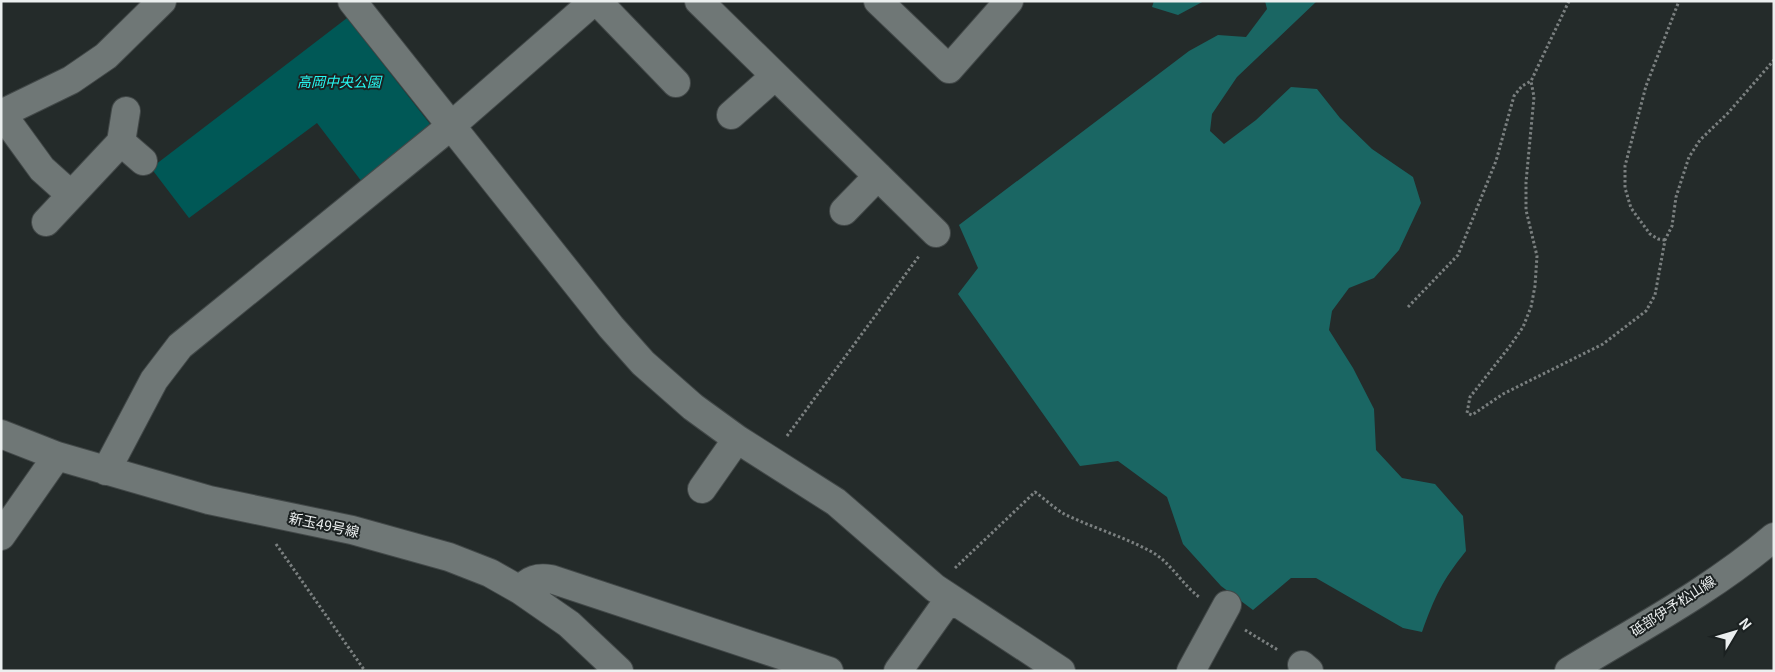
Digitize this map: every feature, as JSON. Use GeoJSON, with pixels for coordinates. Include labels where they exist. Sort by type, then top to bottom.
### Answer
{"type":"FeatureCollection","features":[{"type":"Feature","properties":{"kind":"street"},"geometry":{"type":"LineString","coordinates":[[71,195],[42,169],[2,114],[71,80],[106,56],[162,1]]}},
{"type":"Feature","properties":{"kind":"street"},"geometry":{"type":"LineString","coordinates":[[352,1],[452,124],[611,327],[644,363],[692,407],[737,439],[836,502],[942,593],[1061,671]]}},
{"type":"Feature","properties":{"kind":"street"},"geometry":{"type":"LineString","coordinates":[[106,471],[154,380],[180,346],[452,124],[595,1],[676,83]]}},
{"type":"Feature","properties":{"kind":"street"},"geometry":{"type":"LineString","coordinates":[[699,1],[936,233]]}},
{"type":"Feature","properties":{"kind":"street"},"geometry":{"type":"LineString","coordinates":[[878,1],[949,69],[1009,1]]}},
{"type":"Feature","properties":{"kind":"street"},"geometry":{"type":"LineString","coordinates":[[731,115],[775,76]]}},
{"type":"Feature","properties":{"kind":"street"},"geometry":{"type":"LineString","coordinates":[[46,222],[121,142],[126,111]]}},
{"type":"Feature","properties":{"kind":"street"},"geometry":{"type":"LineString","coordinates":[[121,142],[143,161]]}},
{"type":"Feature","properties":{"kind":"street"},"geometry":{"type":"LineString","coordinates":[[844,210],[878,176]]}},
{"type":"Feature","properties":{"kind":"street","name":"新玉49号線"},"geometry":{"type":"LineString","coordinates":[[1,434],[57,456],[209,500],[352,530],[449,557],[490,573],[520,590],[569,624],[619,671]]}},
{"type":"Feature","properties":{"kind":"street"},"geometry":{"type":"LineString","coordinates":[[702,489],[737,439]]}},
{"type":"Feature","properties":{"kind":"street"},"geometry":{"type":"LineString","coordinates":[[1,536],[57,456]]}},
{"type":"Feature","properties":{"kind":"street","name":"砥部伊予松山線"},"geometry":{"type":"LineString","coordinates":[[1569,671],[1672,609],[1757,551],[1774,537]]}},
{"type":"Feature","properties":{"kind":"street"},"geometry":{"type":"LineString","coordinates":[[520,590],[528,581],[538,577],[551,579],[829,671]]}},
{"type":"Feature","properties":{"kind":"street"},"geometry":{"type":"LineString","coordinates":[[898,671],[942,593]]}},
{"type":"Feature","properties":{"kind":"street"},"geometry":{"type":"LineString","coordinates":[[1191,671],[1224,610]]}},
{"type":"Feature","properties":{"kind":"path"},"geometry":{"type":"LineString","coordinates":[[1408,307],[1458,255],[1496,161],[1514,96],[1522,86],[1531,80],[1569,1]]}},
{"type":"Feature","properties":{"kind":"path"},"geometry":{"type":"LineString","coordinates":[[1665,240],[1658,239],[1650,234],[1631,208],[1625,188],[1625,166],[1646,86],[1679,1]]}},
{"type":"Feature","properties":{"kind":"path"},"geometry":{"type":"LineString","coordinates":[[1531,80],[1534,97],[1526,182],[1526,210],[1537,256],[1535,286],[1531,307],[1523,327],[1498,365],[1470,397],[1467,413],[1472,415],[1503,394],[1603,344],[1646,311],[1655,295],[1665,240],[1672,226],[1676,197],[1688,157],[1700,140],[1728,113],[1774,60]]}},
{"type":"Feature","properties":{"kind":"path"},"geometry":{"type":"LineString","coordinates":[[770,459],[936,233]]}},
{"type":"Feature","properties":{"kind":"path"},"geometry":{"type":"LineString","coordinates":[[942,593],[1035,492],[1065,514],[1095,525],[1153,553],[1169,565],[1188,589],[1224,610],[1306,668]]}},
{"type":"Feature","properties":{"kind":"path"},"geometry":{"type":"LineString","coordinates":[[251,509],[365,671]]}},
{"type":"Feature","properties":{"kind":"green space","name":"高岡中央公園"},"geometry":{"type":"Polygon","coordinates":[[[347,18],[430,124],[362,182],[317,123],[189,218],[151,168],[347,18]]]}},
{"type":"Feature","properties":{"kind":"shaded area"},"geometry":{"type":"Polygon","coordinates":[[[1154,1],[1204,1],[1178,15],[1152,7],[1154,1]]]}},
{"type":"Feature","properties":{"kind":"shaded area"},"geometry":{"type":"Polygon","coordinates":[[[1265,1],[1317,1],[1237,77],[1212,114],[1210,131],[1224,144],[1256,120],[1291,87],[1317,89],[1340,118],[1372,149],[1413,177],[1421,203],[1399,250],[1374,278],[1349,288],[1332,311],[1329,330],[1353,368],[1374,409],[1376,450],[1402,478],[1435,484],[1463,516],[1466,551],[1440,589],[1422,632],[1403,628],[1316,578],[1291,578],[1253,610],[1221,586],[1183,544],[1167,497],[1118,461],[1080,466],[958,294],[978,268],[959,225],[1189,51],[1218,35],[1246,37],[1267,9],[1265,1]]]}}]}
